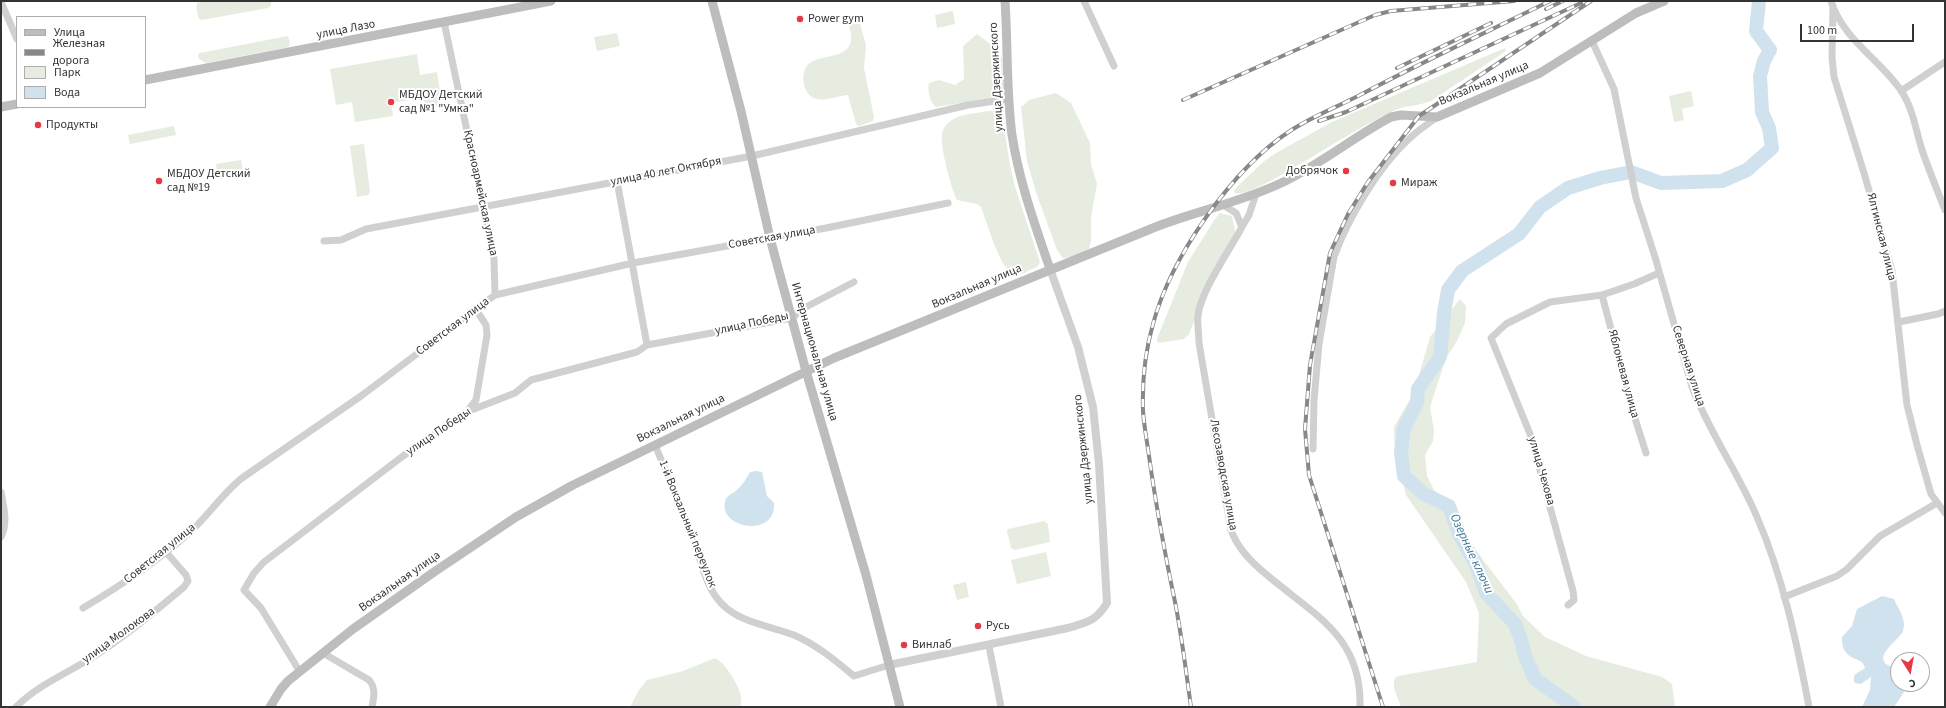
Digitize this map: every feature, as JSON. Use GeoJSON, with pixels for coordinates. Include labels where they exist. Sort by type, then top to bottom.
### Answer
{"type":"FeatureCollection","features":[{"type":"Feature","properties":{"kind":"main road","name":"улица Лазо"},"geometry":{"type":"LineString","coordinates":[[146,80],[551,1]]}},
{"type":"Feature","properties":{"kind":"main road","name":"Интернациональная улица"},"geometry":{"type":"LineString","coordinates":[[712,1],[752,156],[770,238],[806,371],[866,575],[900,707]]}},
{"type":"Feature","properties":{"kind":"main road","name":"улица Дзержинского"},"geometry":{"type":"LineString","coordinates":[[1006,1],[1008,99],[1012,136],[1021,180],[1050,269]]}},
{"type":"Feature","properties":{"kind":"main road","name":"Вокзальная улица"},"geometry":{"type":"LineString","coordinates":[[270,707],[280,689],[359,624],[516,517],[573,485],[806,371],[1050,269],[1184,217],[1256,194],[1280,184],[1391,117],[1401,115],[1437,118],[1540,73],[1636,13],[1664,1]]}},
{"type":"Feature","properties":{"kind":"main road"},"geometry":{"type":"LineString","coordinates":[[1,107],[16,104]]}},
{"type":"Feature","properties":{"kind":"street"},"geometry":{"type":"LineString","coordinates":[[1084,1],[1114,66]]}},
{"type":"Feature","properties":{"kind":"street"},"geometry":{"type":"LineString","coordinates":[[1,2],[16,37]]}},
{"type":"Feature","properties":{"kind":"street"},"geometry":{"type":"LineString","coordinates":[[1832,4],[1847,31],[1901,91],[1908,103],[1923,151],[1945,210]]}},
{"type":"Feature","properties":{"kind":"street","name":"Ялтинская улица"},"geometry":{"type":"LineString","coordinates":[[1832,4],[1832,57],[1834,77],[1864,173],[1892,271],[1908,405],[1917,445],[1931,494],[1945,514]]}},
{"type":"Feature","properties":{"kind":"street","name":"Красноармейская улица"},"geometry":{"type":"LineString","coordinates":[[444,22],[494,259],[495,295]]}},
{"type":"Feature","properties":{"kind":"street","name":"Северная улица"},"geometry":{"type":"LineString","coordinates":[[1592,41],[1614,89],[1634,189],[1696,399],[1757,516],[1784,597],[1800,660],[1809,707]]}},
{"type":"Feature","properties":{"kind":"street"},"geometry":{"type":"LineString","coordinates":[[1901,91],[1945,62]]}},
{"type":"Feature","properties":{"kind":"street","name":"улица 40 лет Октября"},"geometry":{"type":"LineString","coordinates":[[324,241],[340,240],[366,229],[752,156],[949,109],[1008,99]]}},
{"type":"Feature","properties":{"kind":"street"},"geometry":{"type":"LineString","coordinates":[[1313,449],[1314,400],[1319,344],[1334,257],[1338,246],[1355,212],[1386,164],[1410,137],[1437,118]]}},
{"type":"Feature","properties":{"kind":"street"},"geometry":{"type":"LineString","coordinates":[[617,181],[647,345]]}},
{"type":"Feature","properties":{"kind":"street","name":"Лесозаводская улица"},"geometry":{"type":"LineString","coordinates":[[1256,194],[1249,215],[1207,288],[1200,305],[1198,316],[1199,343],[1231,530],[1234,538],[1255,565],[1305,604],[1331,628],[1345,645],[1358,675],[1361,687],[1360,707]]}},
{"type":"Feature","properties":{"kind":"street","name":"Советская улица"},"geometry":{"type":"LineString","coordinates":[[83,608],[123,584],[166,552],[190,532],[229,489],[242,478],[361,396],[495,295],[633,264],[948,203]]}},
{"type":"Feature","properties":{"kind":"street"},"geometry":{"type":"LineString","coordinates":[[1223,205],[1236,213],[1242,227]]}},
{"type":"Feature","properties":{"kind":"street","name":"улица Дзержинского"},"geometry":{"type":"LineString","coordinates":[[889,665],[989,646],[1089,622],[1100,615],[1106,603],[1100,464],[1093,407],[1078,347],[1050,269]]}},
{"type":"Feature","properties":{"kind":"street"},"geometry":{"type":"LineString","coordinates":[[1602,295],[1660,273]]}},
{"type":"Feature","properties":{"kind":"street","name":"улица Победы"},"geometry":{"type":"LineString","coordinates":[[300,672],[261,608],[244,590],[254,573],[264,562],[403,456],[469,411],[515,393],[531,380],[637,352],[647,345],[792,318],[804,308],[854,282]]}},
{"type":"Feature","properties":{"kind":"street","name":"улица Чехова"},"geometry":{"type":"LineString","coordinates":[[1568,605],[1574,600],[1574,591],[1530,434],[1492,338],[1506,324],[1550,302],[1602,295]]}},
{"type":"Feature","properties":{"kind":"street","name":"Яблоневая улица"},"geometry":{"type":"LineString","coordinates":[[1602,295],[1632,409],[1646,453]]}},
{"type":"Feature","properties":{"kind":"street"},"geometry":{"type":"LineString","coordinates":[[469,411],[476,400],[487,335],[486,324],[476,308]]}},
{"type":"Feature","properties":{"kind":"street"},"geometry":{"type":"LineString","coordinates":[[1899,322],[1938,314],[1945,311]]}},
{"type":"Feature","properties":{"kind":"street","name":"1-й Вокзальный переулок"},"geometry":{"type":"LineString","coordinates":[[655,446],[690,531],[706,578],[722,604],[739,615],[795,636],[810,644],[824,652],[854,676],[889,665]]}},
{"type":"Feature","properties":{"kind":"street"},"geometry":{"type":"LineString","coordinates":[[1,492],[5,529],[1,537]]}},
{"type":"Feature","properties":{"kind":"street"},"geometry":{"type":"LineString","coordinates":[[1784,597],[1842,573],[1880,536],[1937,503]]}},
{"type":"Feature","properties":{"kind":"street","name":"улица Молокова"},"geometry":{"type":"LineString","coordinates":[[16,707],[35,690],[88,660],[132,629],[184,587],[188,581],[186,575],[166,552]]}},
{"type":"Feature","properties":{"kind":"street"},"geometry":{"type":"LineString","coordinates":[[989,646],[1002,707]]}},
{"type":"Feature","properties":{"kind":"street"},"geometry":{"type":"LineString","coordinates":[[323,653],[369,680],[374,685],[372,707]]}},
{"type":"Feature","properties":{"kind":"green space"},"geometry":{"type":"Polygon","coordinates":[[[204,1],[271,1],[271,6],[268,8],[202,20],[198,17],[197,3],[204,1]]]}},
{"type":"Feature","properties":{"kind":"green space"},"geometry":{"type":"Polygon","coordinates":[[[953,11],[955,24],[937,28],[935,15],[953,11]]]}},
{"type":"Feature","properties":{"kind":"green space"},"geometry":{"type":"Polygon","coordinates":[[[858,17],[866,45],[864,68],[874,117],[873,121],[859,126],[856,124],[848,95],[825,99],[814,98],[806,90],[803,79],[804,72],[811,62],[817,59],[837,55],[848,48],[851,38],[848,21],[850,18],[858,17]]]}},
{"type":"Feature","properties":{"kind":"green space"},"geometry":{"type":"Polygon","coordinates":[[[617,33],[620,46],[597,51],[594,37],[617,33]]]}},
{"type":"Feature","properties":{"kind":"green space"},"geometry":{"type":"Polygon","coordinates":[[[977,34],[998,50],[1002,59],[1004,91],[998,97],[936,107],[930,96],[928,89],[929,83],[939,80],[955,85],[964,79],[963,46],[977,34]]]}},
{"type":"Feature","properties":{"kind":"green space"},"geometry":{"type":"Polygon","coordinates":[[[288,36],[290,42],[289,47],[206,63],[199,59],[198,55],[200,53],[288,36]]]}},
{"type":"Feature","properties":{"kind":"green space"},"geometry":{"type":"Polygon","coordinates":[[[1505,48],[1506,51],[1431,101],[1395,110],[1367,124],[1268,182],[1246,192],[1235,193],[1234,191],[1237,187],[1263,162],[1276,153],[1332,122],[1505,48]]]}},
{"type":"Feature","properties":{"kind":"green space"},"geometry":{"type":"Polygon","coordinates":[[[417,54],[420,75],[437,72],[442,105],[425,108],[423,98],[391,103],[393,116],[355,122],[352,102],[336,105],[330,69],[417,54]]]}},
{"type":"Feature","properties":{"kind":"green space"},"geometry":{"type":"Polygon","coordinates":[[[1691,91],[1694,106],[1682,109],[1684,120],[1674,122],[1669,96],[1691,91]]]}},
{"type":"Feature","properties":{"kind":"green space"},"geometry":{"type":"Polygon","coordinates":[[[1056,93],[1071,103],[1090,143],[1091,164],[1097,184],[1091,217],[1091,241],[1089,249],[1083,253],[1063,258],[1057,250],[1036,192],[1027,161],[1021,107],[1029,100],[1056,93]]]}},
{"type":"Feature","properties":{"kind":"green space"},"geometry":{"type":"Polygon","coordinates":[[[988,111],[998,111],[1002,115],[1015,187],[1040,262],[1038,266],[1017,275],[1010,272],[1002,262],[981,207],[977,204],[957,200],[944,157],[942,134],[947,124],[960,116],[988,111]]]}},
{"type":"Feature","properties":{"kind":"green space"},"geometry":{"type":"Polygon","coordinates":[[[174,126],[176,135],[130,144],[128,135],[174,126]]]}},
{"type":"Feature","properties":{"kind":"green space"},"geometry":{"type":"Polygon","coordinates":[[[364,144],[370,192],[368,195],[357,197],[350,146],[364,144]]]}},
{"type":"Feature","properties":{"kind":"green space"},"geometry":{"type":"Polygon","coordinates":[[[241,160],[243,171],[218,176],[216,164],[241,160]]]}},
{"type":"Feature","properties":{"kind":"green space"},"geometry":{"type":"Polygon","coordinates":[[[1220,213],[1232,216],[1236,236],[1208,287],[1189,334],[1184,339],[1158,343],[1157,339],[1188,262],[1220,213]]]}},
{"type":"Feature","properties":{"kind":"green space"},"geometry":{"type":"Polygon","coordinates":[[[1460,299],[1466,306],[1465,323],[1457,341],[1446,358],[1430,407],[1434,430],[1433,441],[1425,455],[1427,476],[1434,490],[1462,520],[1468,540],[1516,603],[1523,616],[1545,637],[1586,656],[1662,677],[1672,684],[1675,707],[1401,707],[1394,688],[1394,679],[1398,676],[1477,662],[1479,613],[1466,582],[1406,495],[1395,455],[1394,427],[1414,392],[1430,337],[1460,299]]]}},
{"type":"Feature","properties":{"kind":"green space"},"geometry":{"type":"Polygon","coordinates":[[[1044,521],[1048,524],[1050,542],[1015,550],[1011,548],[1007,531],[1008,529],[1044,521]]]}},
{"type":"Feature","properties":{"kind":"green space"},"geometry":{"type":"Polygon","coordinates":[[[1046,552],[1051,576],[1017,584],[1011,560],[1046,552]]]}},
{"type":"Feature","properties":{"kind":"green space"},"geometry":{"type":"Polygon","coordinates":[[[966,582],[969,597],[957,600],[953,585],[966,582]]]}},
{"type":"Feature","properties":{"kind":"green space"},"geometry":{"type":"Polygon","coordinates":[[[715,658],[725,666],[734,680],[741,695],[740,707],[630,707],[639,690],[647,680],[683,671],[715,658]]]}},
{"type":"Feature","properties":{"kind":"water"},"geometry":{"type":"Polygon","coordinates":[[[750,472],[762,472],[767,496],[774,503],[773,514],[767,521],[758,525],[748,526],[731,518],[726,511],[725,502],[728,496],[741,486],[750,472]]]}},
{"type":"Feature","properties":{"kind":"water"},"geometry":{"type":"Polygon","coordinates":[[[1882,596],[1894,599],[1902,614],[1904,622],[1903,631],[1886,651],[1883,660],[1887,665],[1890,666],[1890,692],[1904,692],[1894,707],[1862,707],[1870,690],[1871,677],[1861,684],[1855,683],[1855,675],[1865,668],[1860,661],[1848,655],[1845,651],[1842,637],[1852,626],[1857,609],[1882,596]]]}},
{"type":"Feature","properties":{"kind":"waterway","name":"Озерные ключи"},"geometry":{"type":"LineString","coordinates":[[1574,707],[1535,679],[1525,656],[1515,624],[1486,593],[1477,567],[1459,534],[1449,506],[1424,494],[1404,476],[1401,453],[1404,428],[1417,403],[1418,389],[1440,357],[1444,313],[1448,290],[1462,271],[1519,234],[1540,207],[1568,188],[1600,178],[1631,172],[1661,183],[1722,181],[1747,170],[1772,148],[1769,128],[1762,112],[1760,76],[1764,61],[1770,50],[1756,31],[1759,1]]}},
{"type":"Feature","properties":{"kind":"railway"},"geometry":{"type":"LineString","coordinates":[[1183,100],[1375,15],[1391,11],[1514,1]]}},
{"type":"Feature","properties":{"kind":"railway"},"geometry":{"type":"LineString","coordinates":[[1191,707],[1180,628],[1164,548],[1143,411],[1145,367],[1150,335],[1162,298],[1174,271],[1206,217],[1226,191],[1268,147],[1290,131],[1315,117],[1550,1]]}},
{"type":"Feature","properties":{"kind":"railway"},"geometry":{"type":"LineString","coordinates":[[1546,9],[1563,1]]}},
{"type":"Feature","properties":{"kind":"railway"},"geometry":{"type":"LineString","coordinates":[[1383,707],[1309,475],[1305,429],[1310,365],[1330,253],[1348,214],[1368,182],[1419,116],[1591,1]]}},
{"type":"Feature","properties":{"kind":"railway"},"geometry":{"type":"LineString","coordinates":[[1319,121],[1346,112],[1581,3]]}},
{"type":"Feature","properties":{"kind":"railway"},"geometry":{"type":"LineString","coordinates":[[1397,68],[1491,23]]}},
{"type":"Feature","properties":{"kind":"place","name":"Power gym"},"geometry":{"type":"Point","coordinates":[800,19]}},
{"type":"Feature","properties":{"kind":"place","name":"МБДОУ Детский сад №1 \"Умка\""},"geometry":{"type":"Point","coordinates":[391,102]}},
{"type":"Feature","properties":{"kind":"place","name":"Продукты"},"geometry":{"type":"Point","coordinates":[38,125]}},
{"type":"Feature","properties":{"kind":"place","name":"Добрячок"},"geometry":{"type":"Point","coordinates":[1346,171]}},
{"type":"Feature","properties":{"kind":"place","name":"МБДОУ Детский сад №19"},"geometry":{"type":"Point","coordinates":[159,181]}},
{"type":"Feature","properties":{"kind":"place","name":"Мираж"},"geometry":{"type":"Point","coordinates":[1393,183]}},
{"type":"Feature","properties":{"kind":"place","name":"Русь"},"geometry":{"type":"Point","coordinates":[978,626]}},
{"type":"Feature","properties":{"kind":"place","name":"Винлаб"},"geometry":{"type":"Point","coordinates":[904,645]}}]}
